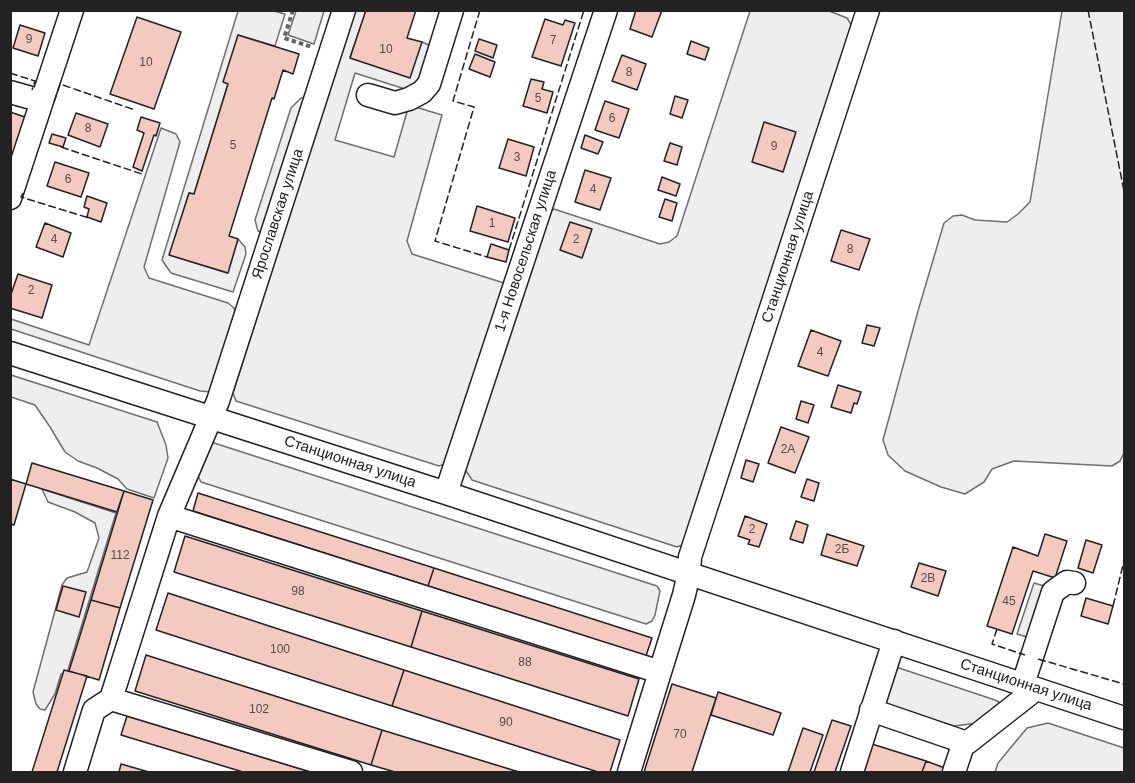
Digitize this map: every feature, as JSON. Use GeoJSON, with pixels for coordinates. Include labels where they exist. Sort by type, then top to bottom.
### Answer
{"type":"FeatureCollection","features":[{"type":"Feature","properties":{"kind":"street"},"geometry":{"type":"LineString","coordinates":[[10,198],[72,10]]}},
{"type":"Feature","properties":{"kind":"street","name":"Ярославская улица"},"geometry":{"type":"LineString","coordinates":[[111,699],[169,516],[212,417],[344,10]]}},
{"type":"Feature","properties":{"kind":"street"},"geometry":{"type":"LineString","coordinates":[[368,95],[395,103],[422,92],[429,84],[452,10]]}},
{"type":"Feature","properties":{"kind":"street","name":"1-я Новосельская улица"},"geometry":{"type":"LineString","coordinates":[[446,493],[606,10]]}},
{"type":"Feature","properties":{"kind":"street","name":"Станционная улица"},"geometry":{"type":"LineString","coordinates":[[689,573],[690,557],[866,11]]}},
{"type":"Feature","properties":{"kind":"street"},"geometry":{"type":"LineString","coordinates":[[10,92],[42,101]]}},
{"type":"Feature","properties":{"kind":"street","name":"Станционная улица"},"geometry":{"type":"LineString","coordinates":[[10,353],[446,493],[1125,718]]}},
{"type":"Feature","properties":{"kind":"street"},"geometry":{"type":"LineString","coordinates":[[169,516],[660,672]]}},
{"type":"Feature","properties":{"kind":"street"},"geometry":{"type":"LineString","coordinates":[[629,772],[689,573]]}},
{"type":"Feature","properties":{"kind":"street"},"geometry":{"type":"LineString","coordinates":[[871,710],[967,742],[1030,687],[1053,592],[1066,582],[1074,584]]}},
{"type":"Feature","properties":{"kind":"street"},"geometry":{"type":"LineString","coordinates":[[852,772],[894,641]]}},
{"type":"Feature","properties":{"kind":"street"},"geometry":{"type":"LineString","coordinates":[[75,772],[94,710],[111,699],[351,772]]}},
{"type":"Feature","properties":{"kind":"street"},"geometry":{"type":"LineString","coordinates":[[954,772],[964,742]]}},
{"type":"Feature","properties":{"kind":"path"},"geometry":{"type":"LineString","coordinates":[[293,10],[284,38],[316,49]]}},
{"type":"Feature","properties":{"kind":"shaded area"},"geometry":{"type":"Polygon","coordinates":[[[238,11],[274,11],[285,14],[275,46],[238,35],[228,84],[194,194],[189,193],[170,255],[227,273],[238,239],[245,247],[246,254],[233,292],[171,273],[162,260],[238,11]]]}},
{"type":"Feature","properties":{"kind":"shaded area"},"geometry":{"type":"Polygon","coordinates":[[[296,11],[324,11],[314,44],[288,35],[296,11]]]}},
{"type":"Feature","properties":{"kind":"shaded area"},"geometry":{"type":"Polygon","coordinates":[[[354,11],[366,11],[350,57],[422,42],[431,46],[420,81],[408,90],[355,73],[335,140],[394,157],[409,105],[442,115],[407,241],[412,254],[504,283],[448,463],[439,466],[236,401],[233,393],[354,11]]]}},
{"type":"Feature","properties":{"kind":"shaded area"},"geometry":{"type":"Polygon","coordinates":[[[750,11],[829,11],[847,18],[852,26],[685,544],[677,547],[472,480],[463,466],[549,212],[554,209],[660,244],[669,242],[677,236],[750,11]]]}},
{"type":"Feature","properties":{"kind":"shaded area"},"geometry":{"type":"Polygon","coordinates":[[[1062,11],[1124,11],[1124,453],[1120,461],[1112,466],[1014,461],[992,469],[984,482],[965,494],[941,487],[905,471],[888,455],[883,440],[944,223],[953,216],[962,215],[975,220],[1007,222],[1030,202],[1062,11]]]}},
{"type":"Feature","properties":{"kind":"shaded area"},"geometry":{"type":"Polygon","coordinates":[[[301,98],[308,100],[264,233],[258,231],[255,220],[291,108],[301,98]]]}},
{"type":"Feature","properties":{"kind":"shaded area"},"geometry":{"type":"Polygon","coordinates":[[[161,128],[176,134],[180,142],[144,267],[149,278],[228,303],[234,308],[236,315],[212,392],[200,391],[11,329],[11,319],[89,345],[161,128]]]}},
{"type":"Feature","properties":{"kind":"shaded area"},"geometry":{"type":"Polygon","coordinates":[[[11,375],[157,422],[166,445],[168,458],[154,498],[127,489],[118,479],[78,461],[65,452],[35,405],[11,397],[11,375]]]}},
{"type":"Feature","properties":{"kind":"shaded area"},"geometry":{"type":"Polygon","coordinates":[[[211,442],[657,586],[660,591],[655,615],[652,621],[646,624],[201,482],[198,476],[211,442]]]}},
{"type":"Feature","properties":{"kind":"shaded area"},"geometry":{"type":"Polygon","coordinates":[[[42,489],[116,513],[67,673],[61,674],[55,694],[45,710],[40,709],[36,704],[33,692],[62,585],[67,578],[87,572],[99,538],[95,523],[75,512],[48,502],[42,489]]]}},
{"type":"Feature","properties":{"kind":"shaded area"},"geometry":{"type":"Polygon","coordinates":[[[1034,583],[1051,588],[1034,639],[1017,634],[1034,583]]]}},
{"type":"Feature","properties":{"kind":"shaded area"},"geometry":{"type":"Polygon","coordinates":[[[899,668],[995,700],[999,702],[1000,707],[978,723],[954,726],[883,704],[899,668]]]}},
{"type":"Feature","properties":{"kind":"shaded area"},"geometry":{"type":"Polygon","coordinates":[[[1048,723],[1124,748],[1124,772],[995,772],[998,763],[1027,728],[1048,723]]]}},
{"type":"Feature","properties":{"kind":"building"},"geometry":{"type":"Polygon","coordinates":[[[366,10],[416,10],[407,38],[422,42],[410,78],[350,58],[366,10]]]}},
{"type":"Feature","properties":{"kind":"building"},"geometry":{"type":"Polygon","coordinates":[[[636,10],[662,10],[652,37],[630,29],[636,10]]]}},
{"type":"Feature","properties":{"kind":"building"},"geometry":{"type":"Polygon","coordinates":[[[137,17],[181,32],[154,109],[110,94],[137,17]]]}},
{"type":"Feature","properties":{"kind":"building"},"geometry":{"type":"Polygon","coordinates":[[[545,19],[563,25],[565,20],[575,23],[561,66],[532,57],[545,19]]]}},
{"type":"Feature","properties":{"kind":"building"},"geometry":{"type":"Polygon","coordinates":[[[20,25],[45,33],[38,56],[13,48],[20,25]]]}},
{"type":"Feature","properties":{"kind":"building"},"geometry":{"type":"Polygon","coordinates":[[[238,35],[299,54],[293,74],[283,70],[274,99],[272,98],[229,236],[238,239],[228,273],[169,255],[189,193],[194,194],[228,84],[223,82],[238,35]]]}},
{"type":"Feature","properties":{"kind":"building"},"geometry":{"type":"Polygon","coordinates":[[[479,39],[497,45],[493,58],[475,51],[479,39]]]}},
{"type":"Feature","properties":{"kind":"building"},"geometry":{"type":"Polygon","coordinates":[[[691,41],[709,48],[705,60],[687,54],[691,41]]]}},
{"type":"Feature","properties":{"kind":"building"},"geometry":{"type":"Polygon","coordinates":[[[475,54],[495,62],[490,77],[469,69],[475,54]]]}},
{"type":"Feature","properties":{"kind":"building"},"geometry":{"type":"Polygon","coordinates":[[[622,55],[646,64],[637,90],[612,81],[622,55]]]}},
{"type":"Feature","properties":{"kind":"building"},"geometry":{"type":"Polygon","coordinates":[[[531,79],[544,82],[542,89],[553,92],[547,113],[523,106],[531,79]]]}},
{"type":"Feature","properties":{"kind":"building"},"geometry":{"type":"Polygon","coordinates":[[[675,96],[688,100],[682,118],[670,114],[675,96]]]}},
{"type":"Feature","properties":{"kind":"building"},"geometry":{"type":"Polygon","coordinates":[[[605,101],[629,109],[619,138],[595,130],[605,101]]]}},
{"type":"Feature","properties":{"kind":"building"},"geometry":{"type":"Polygon","coordinates":[[[10,112],[31,119],[10,167],[10,112]]]}},
{"type":"Feature","properties":{"kind":"building"},"geometry":{"type":"Polygon","coordinates":[[[76,113],[108,124],[100,147],[68,135],[76,113]]]}},
{"type":"Feature","properties":{"kind":"building"},"geometry":{"type":"Polygon","coordinates":[[[141,117],[160,123],[142,171],[133,167],[144,133],[137,130],[141,117]]]}},
{"type":"Feature","properties":{"kind":"building"},"geometry":{"type":"Polygon","coordinates":[[[764,122],[796,132],[783,172],[752,162],[764,122]]]}},
{"type":"Feature","properties":{"kind":"building"},"geometry":{"type":"Polygon","coordinates":[[[52,134],[66,138],[63,147],[49,143],[52,134]]]}},
{"type":"Feature","properties":{"kind":"building"},"geometry":{"type":"Polygon","coordinates":[[[585,135],[603,142],[598,154],[581,148],[585,135]]]}},
{"type":"Feature","properties":{"kind":"building"},"geometry":{"type":"Polygon","coordinates":[[[508,139],[534,147],[526,176],[499,168],[508,139]]]}},
{"type":"Feature","properties":{"kind":"building"},"geometry":{"type":"Polygon","coordinates":[[[670,143],[682,147],[677,165],[664,161],[670,143]]]}},
{"type":"Feature","properties":{"kind":"building"},"geometry":{"type":"Polygon","coordinates":[[[55,162],[89,173],[81,197],[47,186],[55,162]]]}},
{"type":"Feature","properties":{"kind":"building"},"geometry":{"type":"Polygon","coordinates":[[[585,170],[611,178],[600,210],[575,202],[585,170]]]}},
{"type":"Feature","properties":{"kind":"building"},"geometry":{"type":"Polygon","coordinates":[[[662,177],[680,184],[676,196],[658,190],[662,177]]]}},
{"type":"Feature","properties":{"kind":"building"},"geometry":{"type":"Polygon","coordinates":[[[87,196],[107,203],[101,222],[87,217],[89,209],[84,207],[87,196]]]}},
{"type":"Feature","properties":{"kind":"building"},"geometry":{"type":"Polygon","coordinates":[[[665,199],[677,203],[672,221],[659,217],[665,199]]]}},
{"type":"Feature","properties":{"kind":"building"},"geometry":{"type":"Polygon","coordinates":[[[477,206],[515,218],[508,242],[470,231],[477,206]]]}},
{"type":"Feature","properties":{"kind":"building"},"geometry":{"type":"Polygon","coordinates":[[[570,222],[592,229],[582,258],[560,250],[570,222]]]}},
{"type":"Feature","properties":{"kind":"building"},"geometry":{"type":"Polygon","coordinates":[[[45,223],[71,233],[63,257],[36,247],[45,223]]]}},
{"type":"Feature","properties":{"kind":"building"},"geometry":{"type":"Polygon","coordinates":[[[841,230],[870,239],[859,270],[831,261],[841,230]]]}},
{"type":"Feature","properties":{"kind":"building"},"geometry":{"type":"Polygon","coordinates":[[[491,244],[509,250],[506,262],[487,257],[491,244]]]}},
{"type":"Feature","properties":{"kind":"building"},"geometry":{"type":"Polygon","coordinates":[[[18,274],[52,285],[42,318],[10,308],[10,297],[18,274]]]}},
{"type":"Feature","properties":{"kind":"building"},"geometry":{"type":"Polygon","coordinates":[[[867,325],[880,328],[874,346],[862,343],[867,325]]]}},
{"type":"Feature","properties":{"kind":"building"},"geometry":{"type":"Polygon","coordinates":[[[811,330],[841,341],[828,376],[798,366],[811,330]]]}},
{"type":"Feature","properties":{"kind":"building"},"geometry":{"type":"Polygon","coordinates":[[[838,385],[861,392],[851,413],[831,407],[838,385]]]}},
{"type":"Feature","properties":{"kind":"building"},"geometry":{"type":"Polygon","coordinates":[[[801,401],[814,405],[808,423],[796,419],[801,401]]]}},
{"type":"Feature","properties":{"kind":"building"},"geometry":{"type":"Polygon","coordinates":[[[781,427],[809,437],[795,473],[768,463],[781,427]]]}},
{"type":"Feature","properties":{"kind":"building"},"geometry":{"type":"Polygon","coordinates":[[[746,460],[759,464],[753,482],[741,478],[746,460]]]}},
{"type":"Feature","properties":{"kind":"building"},"geometry":{"type":"Polygon","coordinates":[[[32,463],[124,491],[117,512],[26,484],[32,463]]]}},
{"type":"Feature","properties":{"kind":"building"},"geometry":{"type":"Polygon","coordinates":[[[10,479],[26,484],[14,525],[10,524],[10,479]]]}},
{"type":"Feature","properties":{"kind":"building"},"geometry":{"type":"Polygon","coordinates":[[[807,479],[819,483],[814,501],[801,497],[807,479]]]}},
{"type":"Feature","properties":{"kind":"building"},"geometry":{"type":"Polygon","coordinates":[[[124,491],[153,500],[120,608],[91,600],[124,491]]]}},
{"type":"Feature","properties":{"kind":"building"},"geometry":{"type":"Polygon","coordinates":[[[198,493],[434,568],[428,586],[193,511],[198,493]]]}},
{"type":"Feature","properties":{"kind":"building"},"geometry":{"type":"Polygon","coordinates":[[[745,516],[767,524],[759,547],[748,544],[750,540],[738,536],[745,516]]]}},
{"type":"Feature","properties":{"kind":"building"},"geometry":{"type":"Polygon","coordinates":[[[796,521],[808,525],[803,543],[790,539],[796,521]]]}},
{"type":"Feature","properties":{"kind":"building"},"geometry":{"type":"Polygon","coordinates":[[[827,534],[864,546],[857,566],[821,555],[827,534]]]}},
{"type":"Feature","properties":{"kind":"building"},"geometry":{"type":"Polygon","coordinates":[[[1045,534],[1067,541],[1055,578],[1033,571],[1012,634],[987,626],[1013,547],[1038,556],[1045,534]]]}},
{"type":"Feature","properties":{"kind":"building"},"geometry":{"type":"Polygon","coordinates":[[[185,536],[422,611],[411,647],[174,572],[185,536]]]}},
{"type":"Feature","properties":{"kind":"building"},"geometry":{"type":"Polygon","coordinates":[[[1086,540],[1102,545],[1093,573],[1078,568],[1086,540]]]}},
{"type":"Feature","properties":{"kind":"building"},"geometry":{"type":"Polygon","coordinates":[[[919,563],[946,571],[938,596],[911,587],[919,563]]]}},
{"type":"Feature","properties":{"kind":"building"},"geometry":{"type":"Polygon","coordinates":[[[434,568],[652,638],[646,656],[428,586],[434,568]]]}},
{"type":"Feature","properties":{"kind":"building"},"geometry":{"type":"Polygon","coordinates":[[[63,586],[86,592],[79,617],[56,610],[63,586]]]}},
{"type":"Feature","properties":{"kind":"building"},"geometry":{"type":"Polygon","coordinates":[[[168,593],[404,670],[392,706],[156,630],[168,593]]]}},
{"type":"Feature","properties":{"kind":"building"},"geometry":{"type":"Polygon","coordinates":[[[1086,598],[1113,606],[1108,624],[1081,616],[1086,598]]]}},
{"type":"Feature","properties":{"kind":"building"},"geometry":{"type":"Polygon","coordinates":[[[91,600],[120,608],[99,680],[69,671],[91,600]]]}},
{"type":"Feature","properties":{"kind":"building"},"geometry":{"type":"Polygon","coordinates":[[[422,611],[639,679],[628,716],[411,647],[422,611]]]}},
{"type":"Feature","properties":{"kind":"building"},"geometry":{"type":"Polygon","coordinates":[[[146,655],[382,730],[371,765],[135,691],[146,655]]]}},
{"type":"Feature","properties":{"kind":"building"},"geometry":{"type":"Polygon","coordinates":[[[64,670],[87,676],[57,772],[32,772],[64,670]]]}},
{"type":"Feature","properties":{"kind":"building"},"geometry":{"type":"Polygon","coordinates":[[[404,670],[620,740],[610,772],[598,772],[392,706],[404,670]]]}},
{"type":"Feature","properties":{"kind":"building"},"geometry":{"type":"Polygon","coordinates":[[[672,684],[716,698],[692,772],[644,772],[672,684]]]}},
{"type":"Feature","properties":{"kind":"building"},"geometry":{"type":"Polygon","coordinates":[[[718,692],[781,713],[773,735],[711,715],[718,692]]]}},
{"type":"Feature","properties":{"kind":"building"},"geometry":{"type":"Polygon","coordinates":[[[127,716],[311,772],[243,772],[121,735],[127,716]]]}},
{"type":"Feature","properties":{"kind":"building"},"geometry":{"type":"Polygon","coordinates":[[[832,720],[851,726],[835,772],[814,772],[832,720]]]}},
{"type":"Feature","properties":{"kind":"building"},"geometry":{"type":"Polygon","coordinates":[[[803,728],[823,735],[810,772],[788,772],[803,728]]]}},
{"type":"Feature","properties":{"kind":"building"},"geometry":{"type":"Polygon","coordinates":[[[382,730],[519,772],[395,772],[371,765],[382,730]]]}},
{"type":"Feature","properties":{"kind":"building"},"geometry":{"type":"Polygon","coordinates":[[[872,744],[926,761],[922,772],[862,772],[872,744]]]}},
{"type":"Feature","properties":{"kind":"building"},"geometry":{"type":"Polygon","coordinates":[[[926,761],[945,768],[944,772],[922,772],[926,761]]]}},
{"type":"Feature","properties":{"kind":"building"},"geometry":{"type":"Polygon","coordinates":[[[121,764],[149,772],[119,772],[121,764]]]}},
{"type":"Feature","properties":{"kind":"fence"},"geometry":{"type":"LineString","coordinates":[[480,10],[453,101],[474,107],[435,241],[487,257]]}},
{"type":"Feature","properties":{"kind":"fence"},"geometry":{"type":"LineString","coordinates":[[509,250],[584,10]]}},
{"type":"Feature","properties":{"kind":"fence"},"geometry":{"type":"LineString","coordinates":[[1088,10],[1124,191]]}},
{"type":"Feature","properties":{"kind":"fence"},"geometry":{"type":"LineString","coordinates":[[10,73],[35,81],[32,90]]}},
{"type":"Feature","properties":{"kind":"fence"},"geometry":{"type":"LineString","coordinates":[[54,102],[60,84],[135,110]]}},
{"type":"Feature","properties":{"kind":"fence"},"geometry":{"type":"LineString","coordinates":[[61,147],[142,174]]}},
{"type":"Feature","properties":{"kind":"fence"},"geometry":{"type":"LineString","coordinates":[[23,193],[21,197],[89,218]]}},
{"type":"Feature","properties":{"kind":"fence"},"geometry":{"type":"LineString","coordinates":[[1113,606],[1124,561]]}},
{"type":"Feature","properties":{"kind":"fence"},"geometry":{"type":"LineString","coordinates":[[997,629],[992,644],[1025,655]]}},
{"type":"Feature","properties":{"kind":"fence"},"geometry":{"type":"LineString","coordinates":[[1038,659],[1124,684]]}}]}
